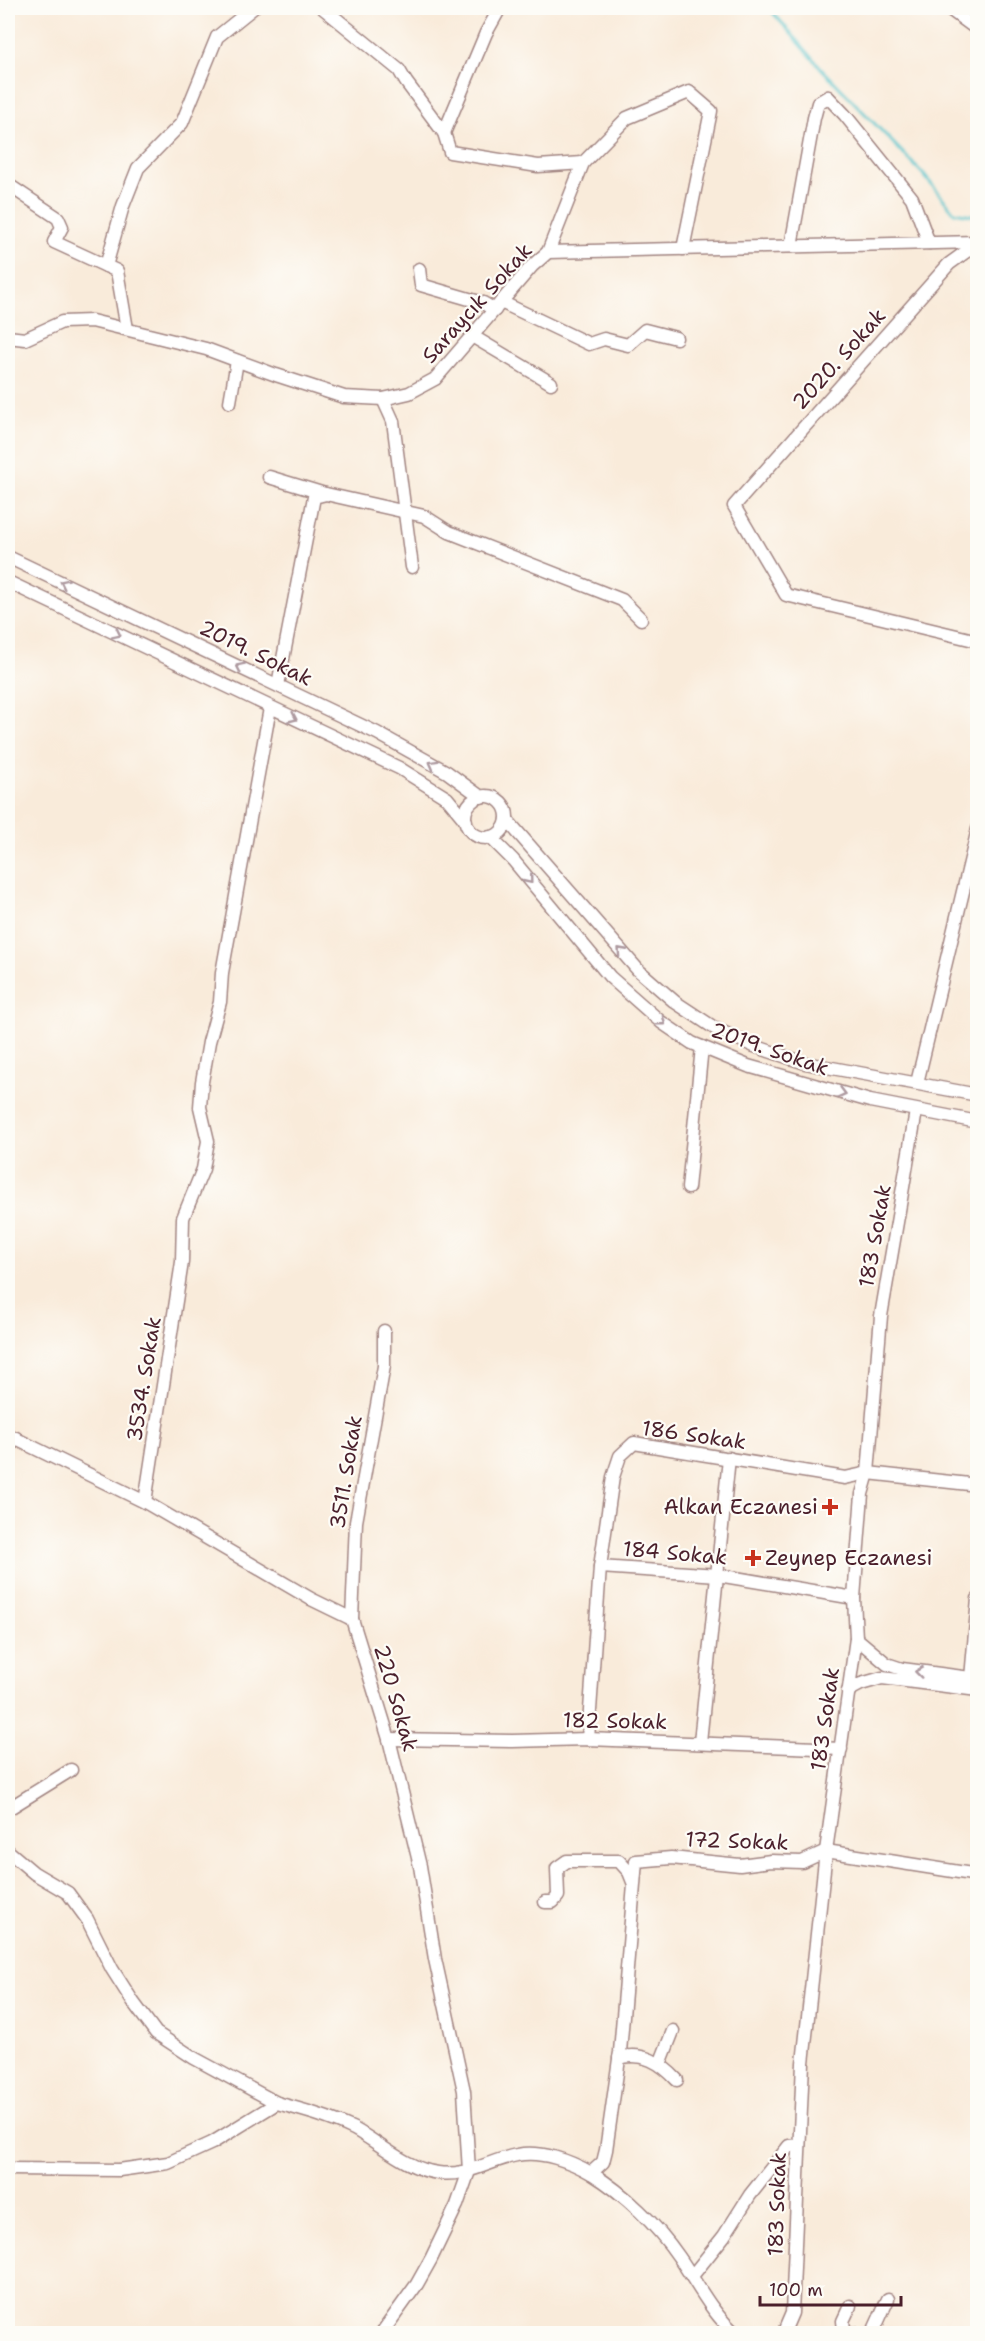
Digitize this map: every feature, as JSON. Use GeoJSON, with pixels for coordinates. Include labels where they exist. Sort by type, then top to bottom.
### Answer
{"type":"FeatureCollection","features":[{"type":"Feature","properties":{"kind":"street"},"geometry":{"type":"LineString","coordinates":[[106,266],[123,206],[138,168],[182,123],[217,37],[253,8]]}},
{"type":"Feature","properties":{"kind":"street"},"geometry":{"type":"LineString","coordinates":[[323,8],[399,70],[444,133],[450,152],[538,166],[583,163]]}},
{"type":"Feature","properties":{"kind":"street"},"geometry":{"type":"LineString","coordinates":[[444,133],[486,33],[500,8]]}},
{"type":"Feature","properties":{"kind":"street"},"geometry":{"type":"LineString","coordinates":[[948,8],[978,30]]}},
{"type":"Feature","properties":{"kind":"street"},"geometry":{"type":"LineString","coordinates":[[549,252],[583,163],[627,118],[689,92],[711,111],[683,249]]}},
{"type":"Feature","properties":{"kind":"street"},"geometry":{"type":"LineString","coordinates":[[791,246],[814,118],[819,103],[828,97],[860,132],[912,198],[928,243]]}},
{"type":"Feature","properties":{"kind":"street"},"geometry":{"type":"LineString","coordinates":[[8,185],[58,218],[62,227],[54,242],[117,271],[127,328]]}},
{"type":"Feature","properties":{"kind":"street","name":"Saraycık Sokak"},"geometry":{"type":"LineString","coordinates":[[8,337],[25,339],[62,322],[92,321],[206,349],[344,397],[383,399],[409,393],[435,380],[532,266],[549,252],[978,242]]}},
{"type":"Feature","properties":{"kind":"street","name":"2020. Sokak"},"geometry":{"type":"LineString","coordinates":[[978,242],[949,264],[734,506],[786,595],[978,641]]}},
{"type":"Feature","properties":{"kind":"street"},"geometry":{"type":"LineString","coordinates":[[419,269],[422,285],[498,306],[589,344],[604,339],[628,345],[645,330],[676,338]]}},
{"type":"Feature","properties":{"kind":"street"},"geometry":{"type":"LineString","coordinates":[[472,336],[551,383]]}},
{"type":"Feature","properties":{"kind":"street"},"geometry":{"type":"LineString","coordinates":[[230,402],[237,361]]}},
{"type":"Feature","properties":{"kind":"street"},"geometry":{"type":"LineString","coordinates":[[383,399],[393,421],[403,512],[412,567]]}},
{"type":"Feature","properties":{"kind":"street"},"geometry":{"type":"LineString","coordinates":[[269,477],[326,494],[424,516],[448,532],[622,600],[641,619]]}},
{"type":"Feature","properties":{"kind":"street"},"geometry":{"type":"LineString","coordinates":[[278,685],[314,497],[326,494]]}},
{"type":"Feature","properties":{"kind":"street","name":"2019. Sokak"},"geometry":{"type":"LineString","coordinates":[[8,557],[376,733],[437,766],[481,797],[495,798],[500,801],[507,813],[507,820],[638,970],[675,1002],[716,1029],[754,1046],[805,1063],[978,1095]]}},
{"type":"Feature","properties":{"kind":"street","name":"2019. Sokak"},"geometry":{"type":"LineString","coordinates":[[8,582],[399,768],[447,798],[472,832],[483,837],[490,837],[513,860],[610,977],[661,1022],[692,1043],[748,1066],[870,1101],[978,1122]]}},
{"type":"Feature","properties":{"kind":"street","name":"3534. Sokak"},"geometry":{"type":"LineString","coordinates":[[145,1502],[182,1262],[183,1218],[203,1169],[208,1141],[201,1107],[202,1082],[209,1042],[220,1002],[222,973],[270,708]]}},
{"type":"Feature","properties":{"kind":"street"},"geometry":{"type":"LineString","coordinates":[[466,821],[466,814],[471,803],[481,797]]}},
{"type":"Feature","properties":{"kind":"street"},"geometry":{"type":"LineString","coordinates":[[490,837],[501,831],[507,820]]}},
{"type":"Feature","properties":{"kind":"street"},"geometry":{"type":"LineString","coordinates":[[916,1083],[978,829]]}},
{"type":"Feature","properties":{"kind":"street"},"geometry":{"type":"LineString","coordinates":[[688,1188],[702,1047]]}},
{"type":"Feature","properties":{"kind":"street","name":"183 Sokak"},"geometry":{"type":"LineString","coordinates":[[783,2334],[792,2313],[803,2063],[826,1851],[856,1638],[854,1598],[862,1494],[868,1473],[881,1316],[916,1111]]}},
{"type":"Feature","properties":{"kind":"street","name":"3511. Sokak"},"geometry":{"type":"LineString","coordinates":[[352,1619],[356,1522],[384,1366],[384,1331]]}},
{"type":"Feature","properties":{"kind":"street"},"geometry":{"type":"LineString","coordinates":[[8,1449],[12,1437],[145,1502],[311,1599],[352,1619]]}},
{"type":"Feature","properties":{"kind":"street","name":"186 Sokak"},"geometry":{"type":"LineString","coordinates":[[588,1739],[600,1567],[613,1477],[620,1456],[634,1443],[845,1478],[868,1473],[978,1485]]}},
{"type":"Feature","properties":{"kind":"street"},"geometry":{"type":"LineString","coordinates":[[700,1742],[729,1458]]}},
{"type":"Feature","properties":{"kind":"street","name":"184 Sokak"},"geometry":{"type":"LineString","coordinates":[[600,1567],[718,1575],[854,1598]]}},
{"type":"Feature","properties":{"kind":"street"},"geometry":{"type":"LineString","coordinates":[[856,1638],[887,1664],[902,1669],[974,1679],[978,1599]]}},
{"type":"Feature","properties":{"kind":"street","name":"220 Sokak"},"geometry":{"type":"LineString","coordinates":[[352,1619],[388,1739],[420,1866],[435,1959],[461,2074],[470,2171]]}},
{"type":"Feature","properties":{"kind":"street"},"geometry":{"type":"LineString","coordinates":[[848,1691],[861,1684],[882,1678],[978,1690]]}},
{"type":"Feature","properties":{"kind":"street","name":"182 Sokak"},"geometry":{"type":"LineString","coordinates":[[388,1739],[512,1741],[588,1739],[841,1749]]}},
{"type":"Feature","properties":{"kind":"street"},"geometry":{"type":"LineString","coordinates":[[8,1809],[71,1770]]}},
{"type":"Feature","properties":{"kind":"street"},"geometry":{"type":"LineString","coordinates":[[8,1851],[34,1873],[68,1893],[87,1919],[112,1969],[156,2033],[194,2058],[277,2103],[338,2122],[424,2170],[448,2174],[470,2171],[519,2154],[554,2156],[591,2173],[652,2223],[692,2276],[722,2322],[736,2334]]}},
{"type":"Feature","properties":{"kind":"street"},"geometry":{"type":"LineString","coordinates":[[826,1851],[978,1875]]}},
{"type":"Feature","properties":{"kind":"street","name":"172 Sokak"},"geometry":{"type":"LineString","coordinates":[[634,1884],[636,1861],[670,1858],[740,1864],[771,1861],[802,1862],[826,1851]]}},
{"type":"Feature","properties":{"kind":"street"},"geometry":{"type":"LineString","coordinates":[[545,1902],[553,1902],[558,1896],[557,1869],[567,1861],[619,1861],[629,1872],[634,1884],[619,2058],[606,2150],[603,2162],[591,2173]]}},
{"type":"Feature","properties":{"kind":"street"},"geometry":{"type":"LineString","coordinates":[[660,2064],[674,2031]]}},
{"type":"Feature","properties":{"kind":"street"},"geometry":{"type":"LineString","coordinates":[[619,2058],[630,2054],[643,2057],[660,2064],[677,2080]]}},
{"type":"Feature","properties":{"kind":"street"},"geometry":{"type":"LineString","coordinates":[[8,2169],[119,2170],[168,2163],[212,2143],[277,2103]]}},
{"type":"Feature","properties":{"kind":"street"},"geometry":{"type":"LineString","coordinates":[[692,2276],[724,2236],[750,2195],[789,2146],[799,2145]]}},
{"type":"Feature","properties":{"kind":"street"},"geometry":{"type":"LineString","coordinates":[[381,2334],[431,2259],[457,2205],[470,2171]]}},
{"type":"Feature","properties":{"kind":"street"},"geometry":{"type":"LineString","coordinates":[[869,2334],[873,2332],[888,2299]]}},
{"type":"Feature","properties":{"kind":"street"},"geometry":{"type":"LineString","coordinates":[[847,2333],[843,2321],[850,2306]]}},
{"type":"Feature","properties":{"kind":"waterway"},"geometry":{"type":"LineString","coordinates":[[769,8],[822,69],[923,174],[954,212],[978,216]]}},
{"type":"Feature","properties":{"kind":"place","name":"Alkan Eczanesi"},"geometry":{"type":"Point","coordinates":[830,1507]}},
{"type":"Feature","properties":{"kind":"place","name":"Zeynep Eczanesi"},"geometry":{"type":"Point","coordinates":[753,1558]}}]}
